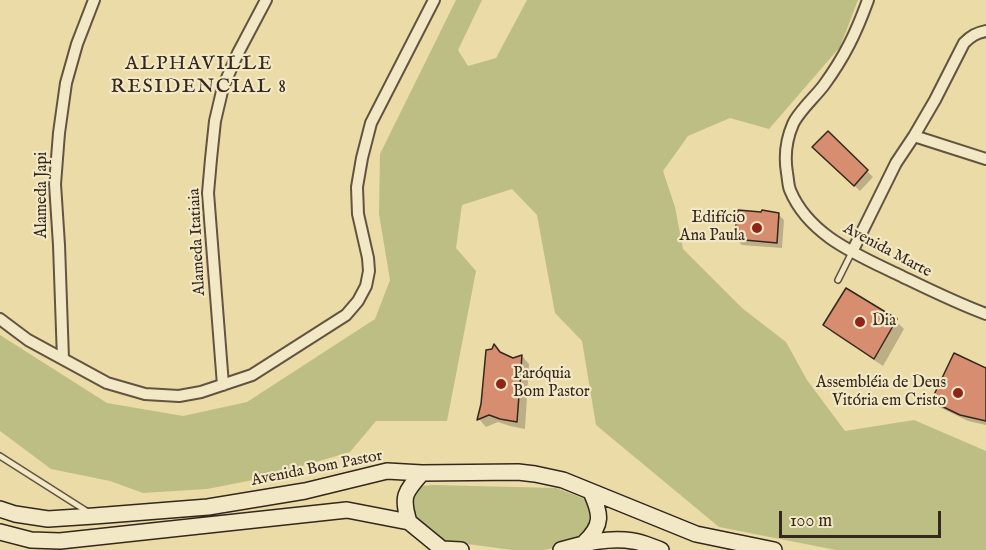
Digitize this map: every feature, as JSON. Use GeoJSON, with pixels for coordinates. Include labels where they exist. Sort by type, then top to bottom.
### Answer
{"type":"FeatureCollection","features":[{"type":"Feature","properties":{"kind":"street","name":"Alameda Japi"},"geometry":{"type":"LineString","coordinates":[[63,359],[55,184],[58,144],[66,83],[77,44],[94,0]]}},
{"type":"Feature","properties":{"kind":"street","name":"Alameda Itatiaia"},"geometry":{"type":"LineString","coordinates":[[223,385],[208,194],[211,159],[223,87],[238,52],[266,0]]}},
{"type":"Feature","properties":{"kind":"street"},"geometry":{"type":"LineString","coordinates":[[0,319],[28,340],[107,383],[145,394],[179,396],[201,392],[252,375],[346,315],[358,301],[366,286],[369,271],[358,214],[357,187],[366,140],[371,123],[434,0]]}},
{"type":"Feature","properties":{"kind":"street","name":"Avenida Marte"},"geometry":{"type":"LineString","coordinates":[[868,0],[856,32],[838,66],[795,121],[786,142],[789,189],[814,226],[852,252],[959,304],[986,314]]}},
{"type":"Feature","properties":{"kind":"street"},"geometry":{"type":"LineString","coordinates":[[852,252],[896,163],[935,100],[964,43],[977,33],[986,32]]}},
{"type":"Feature","properties":{"kind":"street"},"geometry":{"type":"LineString","coordinates":[[914,136],[986,159]]}},
{"type":"Feature","properties":{"kind":"street","name":"Avenida Bom Pastor"},"geometry":{"type":"LineString","coordinates":[[0,509],[15,514],[48,519],[94,516],[208,507],[305,491],[387,471],[527,473],[563,480],[696,534],[774,550]]}},
{"type":"Feature","properties":{"kind":"street"},"geometry":{"type":"LineString","coordinates":[[409,522],[404,499],[408,488],[422,473]]}},
{"type":"Feature","properties":{"kind":"street"},"geometry":{"type":"LineString","coordinates":[[585,542],[595,533],[599,523],[599,508],[591,492]]}},
{"type":"Feature","properties":{"kind":"street"},"geometry":{"type":"LineString","coordinates":[[0,532],[31,540],[60,541],[347,510],[409,522],[443,549],[461,550]]}},
{"type":"Feature","properties":{"kind":"street"},"geometry":{"type":"LineString","coordinates":[[561,550],[585,542],[616,540],[635,541],[661,550]]}},
{"type":"Feature","properties":{"kind":"lane"},"geometry":{"type":"LineString","coordinates":[[838,280],[852,252]]}},
{"type":"Feature","properties":{"kind":"lane"},"geometry":{"type":"LineString","coordinates":[[0,456],[94,516]]}},
{"type":"Feature","properties":{"kind":"green space"},"geometry":{"type":"Polygon","coordinates":[[[456,0],[482,0],[458,50],[468,66],[496,58],[527,0],[858,0],[840,47],[769,129],[730,118],[688,136],[663,171],[675,207],[683,249],[742,308],[786,342],[807,380],[845,431],[914,420],[986,451],[986,550],[836,550],[719,527],[596,425],[582,341],[555,313],[537,215],[512,189],[462,205],[456,248],[476,271],[447,421],[376,421],[350,452],[258,479],[207,489],[143,493],[110,481],[51,469],[0,431],[0,335],[107,403],[183,416],[247,402],[375,319],[390,280],[379,214],[380,154],[456,0]]]}},
{"type":"Feature","properties":{"kind":"green space"},"geometry":{"type":"Polygon","coordinates":[[[422,486],[556,488],[588,500],[590,516],[585,537],[563,546],[544,550],[512,550],[445,541],[411,513],[416,492],[422,486]]]}},
{"type":"Feature","properties":{"kind":"building"},"geometry":{"type":"Polygon","coordinates":[[[828,131],[868,170],[854,186],[812,147],[828,131]]]}},
{"type":"Feature","properties":{"kind":"building","name":"Edifício Ana Paula"},"geometry":{"type":"Polygon","coordinates":[[[738,210],[779,213],[777,243],[734,239],[738,210]]]}},
{"type":"Feature","properties":{"kind":"building","name":"Dia"},"geometry":{"type":"Polygon","coordinates":[[[846,288],[897,319],[874,359],[823,325],[846,288]]]}},
{"type":"Feature","properties":{"kind":"building","name":"Paróquia Bom Pastor"},"geometry":{"type":"Polygon","coordinates":[[[494,344],[500,352],[513,358],[522,355],[517,422],[489,415],[477,420],[481,404],[486,350],[492,349],[494,344]]]}},
{"type":"Feature","properties":{"kind":"building","name":"Assembléia de Deus Vitória em Cristo"},"geometry":{"type":"Polygon","coordinates":[[[954,353],[986,368],[986,421],[960,415],[931,401],[954,353]]]}},
{"type":"Feature","properties":{"kind":"place","name":"Edifício Ana Paula"},"geometry":{"type":"Point","coordinates":[757,228]}},
{"type":"Feature","properties":{"kind":"place","name":"Dia"},"geometry":{"type":"Point","coordinates":[860,322]}},
{"type":"Feature","properties":{"kind":"place","name":"Paróquia Bom Pastor"},"geometry":{"type":"Point","coordinates":[501,384]}},
{"type":"Feature","properties":{"kind":"place","name":"Assembléia de Deus Vitória em Cristo"},"geometry":{"type":"Point","coordinates":[958,393]}},
{"type":"Feature","properties":{"kind":"district","name":"ALPHAVILLE RESIDENCIAL 8"},"geometry":{"type":"Point","coordinates":[199,76]}}]}
